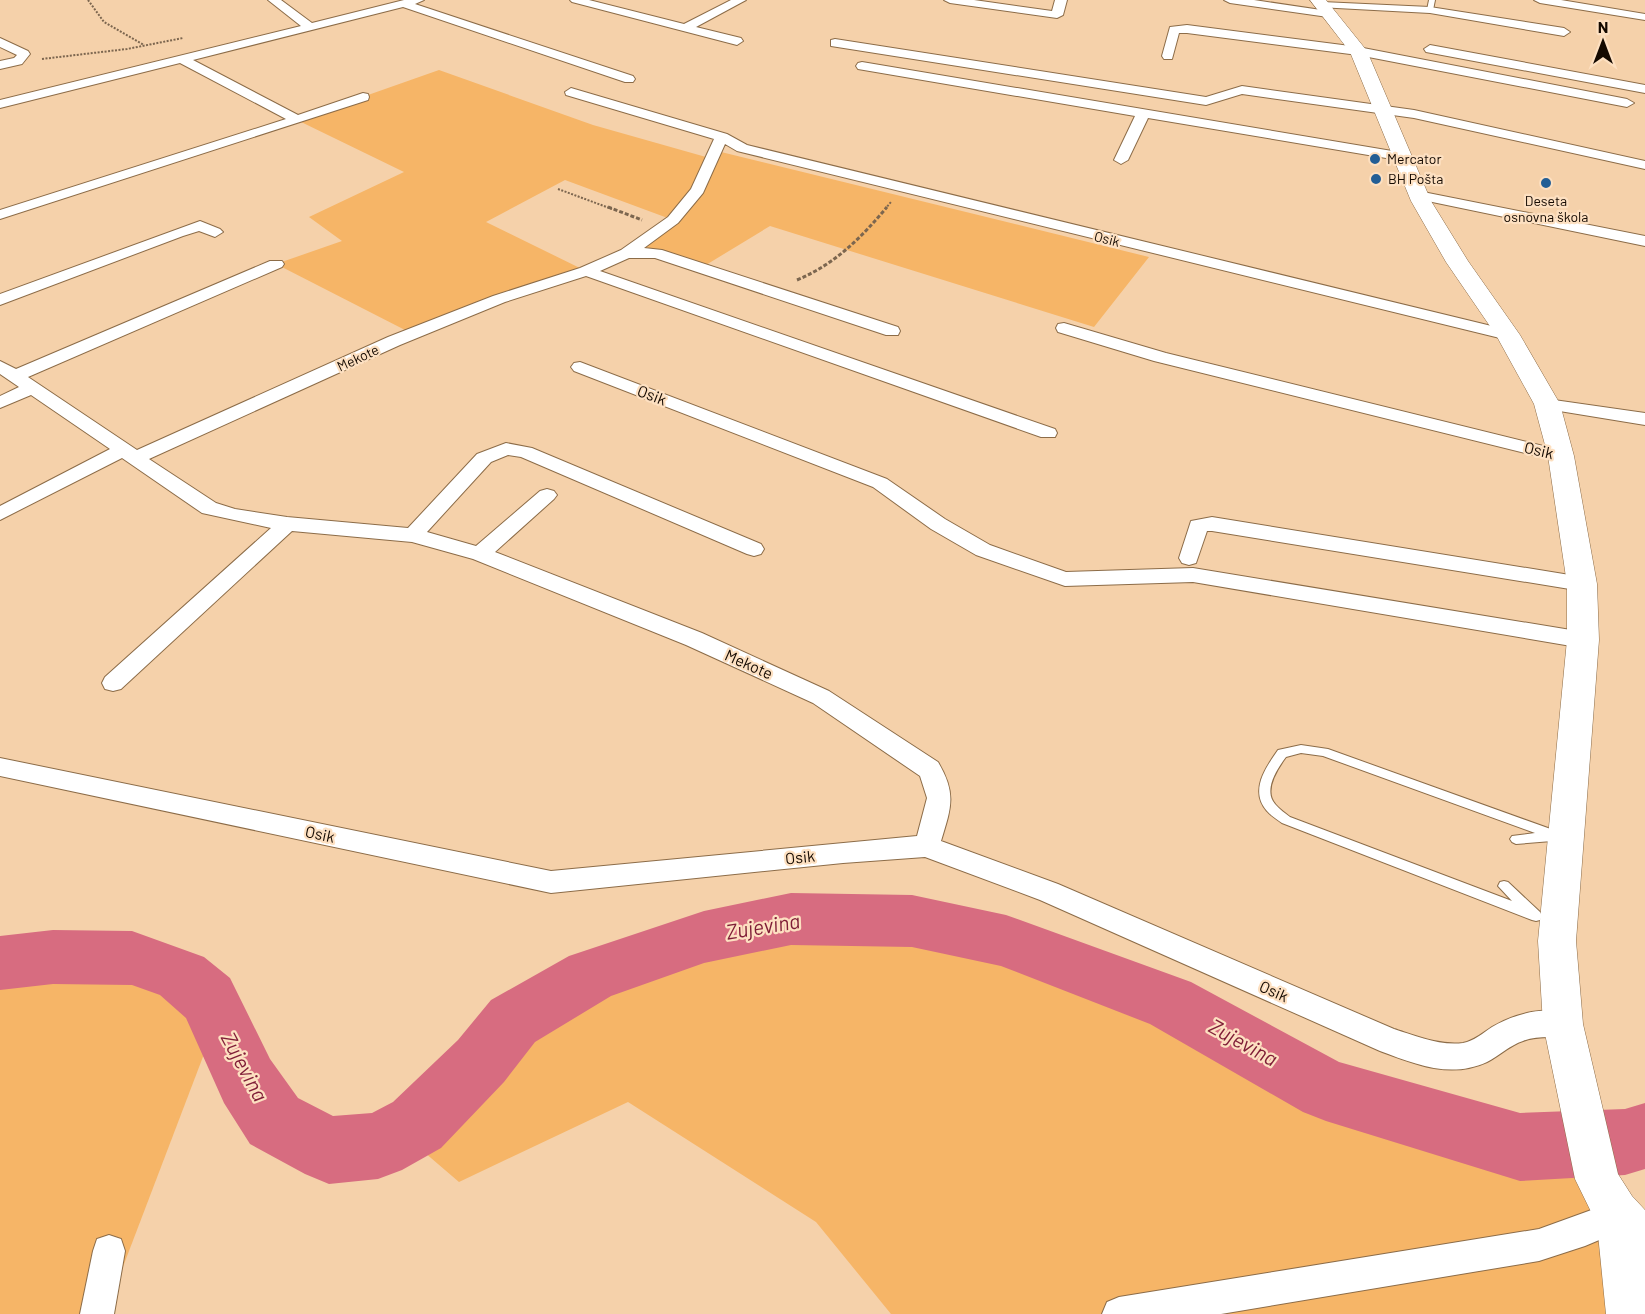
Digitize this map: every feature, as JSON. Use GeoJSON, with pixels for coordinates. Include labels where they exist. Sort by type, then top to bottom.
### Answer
{"type":"FeatureCollection","features":[{"type":"Feature","properties":{"kind":"main road","name":"Osik"},"geometry":{"type":"LineString","coordinates":[[1323,6],[1356,42],[1418,195],[1457,262],[1508,335],[1547,404],[1561,456],[1581,584],[1583,640],[1570,779],[1562,828],[1557,941],[1563,1024],[1575,1074],[1621,1210],[1630,1314]]}},
{"type":"Feature","properties":{"kind":"street"},"geometry":{"type":"LineString","coordinates":[[274,0],[310,27]]}},
{"type":"Feature","properties":{"kind":"street"},"geometry":{"type":"LineString","coordinates":[[0,104],[418,0]]}},
{"type":"Feature","properties":{"kind":"street"},"geometry":{"type":"LineString","coordinates":[[576,0],[737,41]]}},
{"type":"Feature","properties":{"kind":"street"},"geometry":{"type":"LineString","coordinates":[[685,28],[741,0]]}},
{"type":"Feature","properties":{"kind":"street"},"geometry":{"type":"LineString","coordinates":[[950,0],[1057,15],[1061,0]]}},
{"type":"Feature","properties":{"kind":"street"},"geometry":{"type":"LineString","coordinates":[[1230,0],[1323,6],[1431,5],[1564,32]]}},
{"type":"Feature","properties":{"kind":"street"},"geometry":{"type":"LineString","coordinates":[[1540,0],[1645,17]]}},
{"type":"Feature","properties":{"kind":"street"},"geometry":{"type":"LineString","coordinates":[[404,4],[630,79]]}},
{"type":"Feature","properties":{"kind":"street"},"geometry":{"type":"LineString","coordinates":[[1168,56],[1174,30],[1179,29],[1356,42],[1627,103]]}},
{"type":"Feature","properties":{"kind":"street"},"geometry":{"type":"LineString","coordinates":[[0,42],[24,54],[18,61],[0,65]]}},
{"type":"Feature","properties":{"kind":"street"},"geometry":{"type":"LineString","coordinates":[[835,43],[1206,101],[1215,101],[1242,90],[1385,112],[1414,114],[1645,165]]}},
{"type":"Feature","properties":{"kind":"street"},"geometry":{"type":"LineString","coordinates":[[1419,47],[1645,89]]}},
{"type":"Feature","properties":{"kind":"street"},"geometry":{"type":"LineString","coordinates":[[180,58],[297,120]]}},
{"type":"Feature","properties":{"kind":"street"},"geometry":{"type":"LineString","coordinates":[[862,66],[1404,157]]}},
{"type":"Feature","properties":{"kind":"street","name":"Osik"},"geometry":{"type":"LineString","coordinates":[[571,92],[722,137],[741,148],[1508,335]]}},
{"type":"Feature","properties":{"kind":"street"},"geometry":{"type":"LineString","coordinates":[[0,215],[363,97]]}},
{"type":"Feature","properties":{"kind":"street"},"geometry":{"type":"LineString","coordinates":[[1121,160],[1143,114]]}},
{"type":"Feature","properties":{"kind":"street"},"geometry":{"type":"LineString","coordinates":[[627,253],[674,220],[698,190],[722,137]]}},
{"type":"Feature","properties":{"kind":"street"},"geometry":{"type":"LineString","coordinates":[[1418,195],[1645,241]]}},
{"type":"Feature","properties":{"kind":"street"},"geometry":{"type":"LineString","coordinates":[[0,300],[200,226],[215,232]]}},
{"type":"Feature","properties":{"kind":"street","name":"Mekote"},"geometry":{"type":"LineString","coordinates":[[0,514],[129,454],[394,341],[499,299],[586,271],[627,253],[656,253],[892,331]]}},
{"type":"Feature","properties":{"kind":"street"},"geometry":{"type":"LineString","coordinates":[[0,403],[15,377],[276,264]]}},
{"type":"Feature","properties":{"kind":"street"},"geometry":{"type":"LineString","coordinates":[[586,271],[1048,434]]}},
{"type":"Feature","properties":{"kind":"street","name":"Osik"},"geometry":{"type":"LineString","coordinates":[[1064,328],[1160,357],[1561,456]]}},
{"type":"Feature","properties":{"kind":"street","name":"Osik"},"geometry":{"type":"LineString","coordinates":[[580,367],[880,483],[938,524],[983,550],[1065,579],[1192,575],[1583,640]]}},
{"type":"Feature","properties":{"kind":"street","name":"Mekote"},"geometry":{"type":"LineString","coordinates":[[15,377],[209,508],[234,515],[287,524],[413,535],[480,554],[704,644],[821,697],[929,769],[938,781],[941,794],[926,846]]}},
{"type":"Feature","properties":{"kind":"street"},"geometry":{"type":"LineString","coordinates":[[1547,404],[1645,419]]}},
{"type":"Feature","properties":{"kind":"street"},"geometry":{"type":"LineString","coordinates":[[413,535],[484,458],[506,449],[525,452],[754,549]]}},
{"type":"Feature","properties":{"kind":"street"},"geometry":{"type":"LineString","coordinates":[[480,554],[547,495]]}},
{"type":"Feature","properties":{"kind":"street"},"geometry":{"type":"LineString","coordinates":[[1189,558],[1198,525],[1204,523],[1581,584]]}},
{"type":"Feature","properties":{"kind":"street"},"geometry":{"type":"LineString","coordinates":[[114,683],[287,524]]}},
{"type":"Feature","properties":{"kind":"street","name":"Osik"},"geometry":{"type":"LineString","coordinates":[[0,767],[551,882],[843,852],[926,846],[1049,892],[1390,1041],[1438,1056],[1460,1057],[1479,1052],[1513,1030],[1527,1026],[1563,1024]]}},
{"type":"Feature","properties":{"kind":"street"},"geometry":{"type":"LineString","coordinates":[[1119,1314],[1539,1245],[1585,1230],[1621,1210]]}},
{"type":"Feature","properties":{"kind":"street"},"geometry":{"type":"LineString","coordinates":[[98,1314],[109,1251]]}},
{"type":"Feature","properties":{"kind":"lane"},"geometry":{"type":"LineString","coordinates":[[1536,916],[1286,819],[1270,807],[1264,795],[1269,772],[1282,753],[1301,749],[1324,752],[1562,828]]}},
{"type":"Feature","properties":{"kind":"lane"},"geometry":{"type":"LineString","coordinates":[[1516,839],[1562,828]]}},
{"type":"Feature","properties":{"kind":"lane"},"geometry":{"type":"LineString","coordinates":[[1504,886],[1536,916],[1557,941]]}},
{"type":"Feature","properties":{"kind":"path"},"geometry":{"type":"LineString","coordinates":[[88,0],[93,11],[114,31],[146,46]]}},
{"type":"Feature","properties":{"kind":"path"},"geometry":{"type":"LineString","coordinates":[[18,61],[73,57],[188,37]]}},
{"type":"Feature","properties":{"kind":"path"},"geometry":{"type":"LineString","coordinates":[[558,189],[663,227]]}},
{"type":"Feature","properties":{"kind":"path"},"geometry":{"type":"LineString","coordinates":[[767,290],[807,276],[831,262],[858,242],[893,201],[909,190]]}},
{"type":"Feature","properties":{"kind":"shaded area"},"geometry":{"type":"Polygon","coordinates":[[[439,70],[593,125],[713,159],[717,151],[1149,257],[1094,327],[770,226],[701,268],[627,253],[673,220],[565,180],[486,222],[586,271],[405,330],[276,264],[342,241],[309,217],[404,172],[297,120],[439,70]]]}},
{"type":"Feature","properties":{"kind":"shaded area"},"geometry":{"type":"Polygon","coordinates":[[[843,907],[906,908],[1029,929],[1153,976],[1207,1002],[1258,1034],[1351,1082],[1452,1119],[1503,1131],[1587,1131],[1630,1314],[891,1314],[816,1222],[628,1102],[459,1182],[396,1128],[440,1093],[477,1046],[533,998],[615,952],[677,931],[766,912],[843,907]]]}},
{"type":"Feature","properties":{"kind":"shaded area"},"geometry":{"type":"Polygon","coordinates":[[[104,945],[160,953],[197,971],[225,999],[105,1314],[0,1314],[0,954],[21,949],[104,945]]]}},
{"type":"Feature","properties":{"kind":"waterway","name":"Zujevina"},"geometry":{"type":"LineString","coordinates":[[0,963],[53,957],[132,958],[182,976],[208,998],[247,1081],[274,1121],[329,1150],[378,1146],[417,1125],[481,1061],[513,1021],[591,975],[704,937],[791,919],[912,921],[1006,941],[1121,986],[1169,1002],[1326,1090],[1520,1147],[1625,1142],[1645,1136]]}},
{"type":"Feature","properties":{"kind":"place","name":"Mercator"},"geometry":{"type":"Point","coordinates":[1375,159]}},
{"type":"Feature","properties":{"kind":"place","name":"BH Pošta"},"geometry":{"type":"Point","coordinates":[1376,179]}},
{"type":"Feature","properties":{"kind":"place","name":"Deseta osnovna škola"},"geometry":{"type":"Point","coordinates":[1546,183]}}]}
